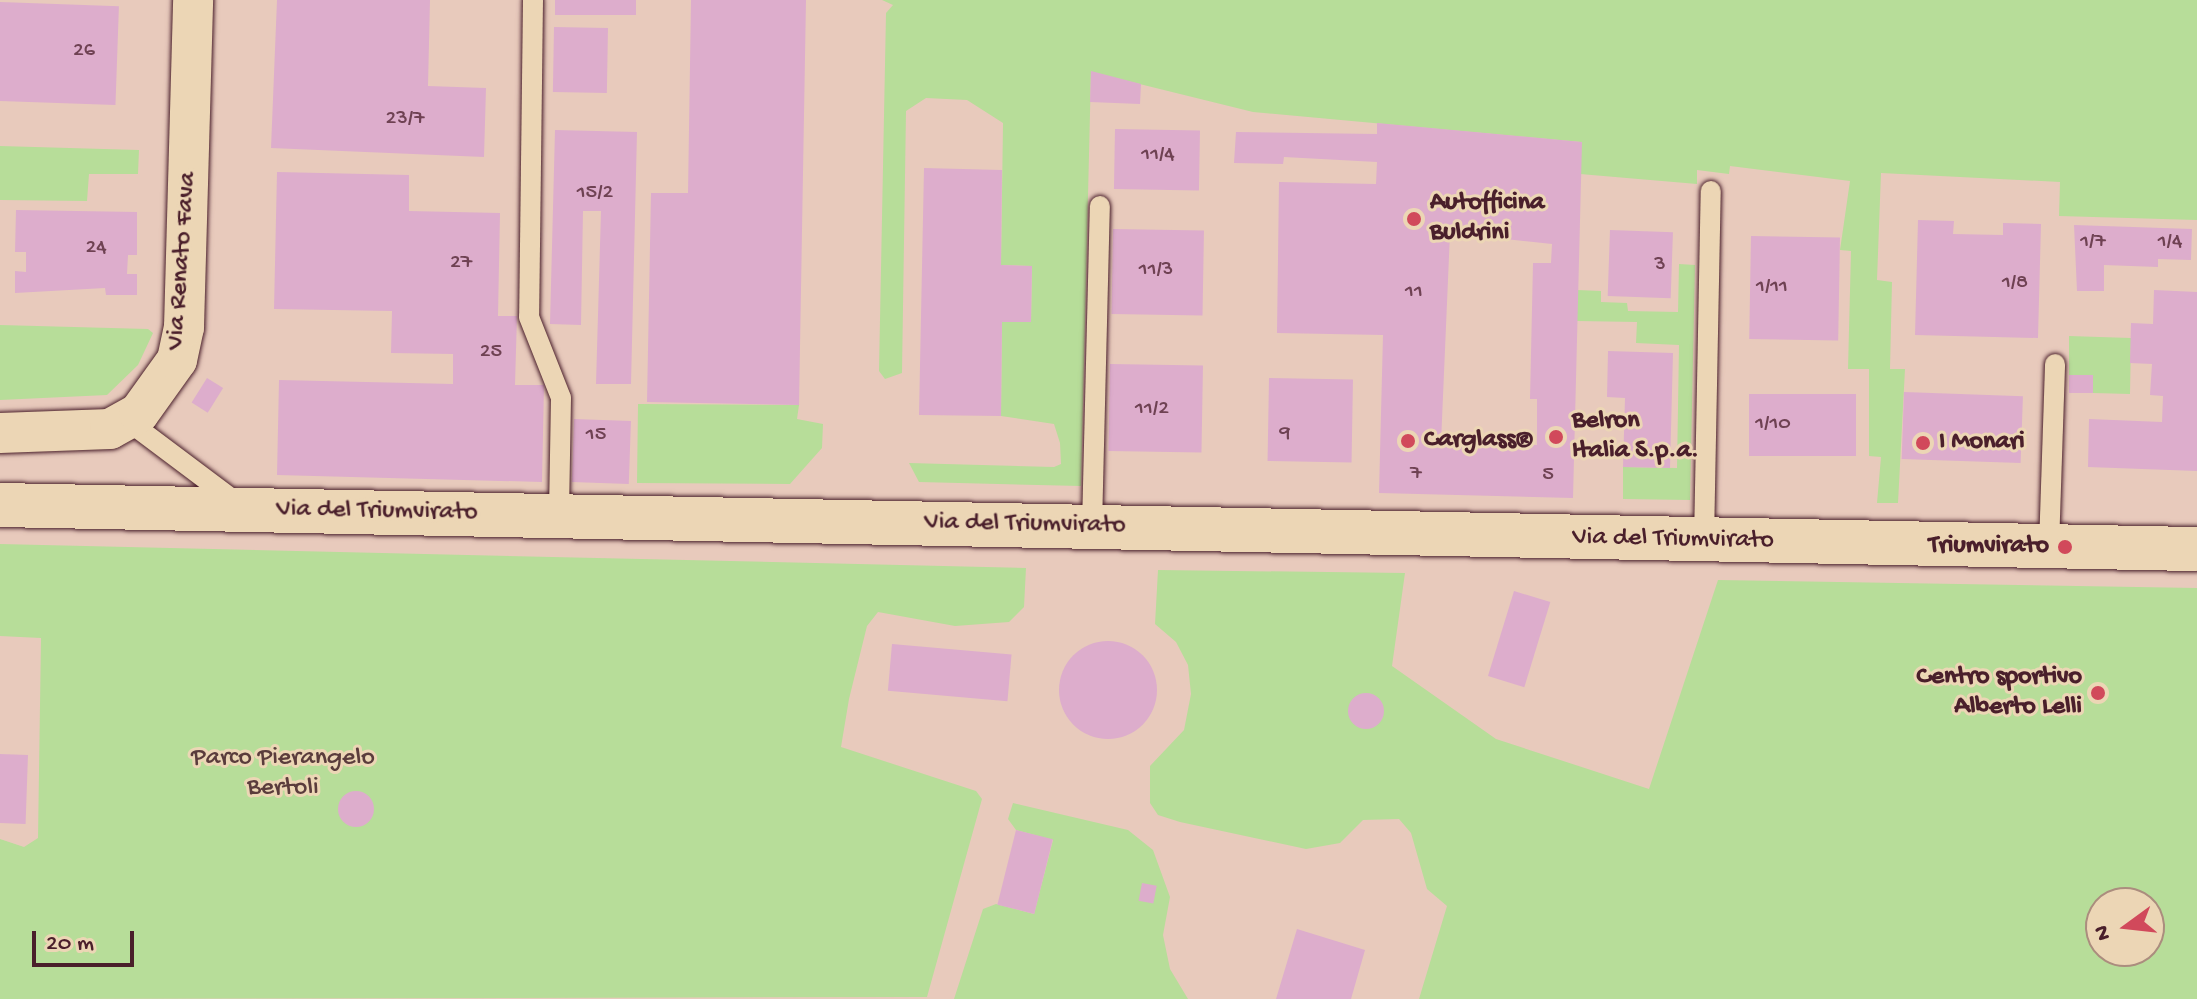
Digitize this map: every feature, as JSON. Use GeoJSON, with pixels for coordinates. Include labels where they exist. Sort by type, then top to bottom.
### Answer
{"type":"FeatureCollection","features":[{"type":"Feature","properties":{"kind":"main road","name":"Via del Triumvirato"},"geometry":{"type":"LineString","coordinates":[[0,505],[2197,549]]}},
{"type":"Feature","properties":{"kind":"street","name":"Via Renato Fava"},"geometry":{"type":"LineString","coordinates":[[0,433],[85,434],[128,421],[164,384],[181,344],[193,0]]}},
{"type":"Feature","properties":{"kind":"lane"},"geometry":{"type":"LineString","coordinates":[[533,0],[529,317],[561,398],[559,515]]}},
{"type":"Feature","properties":{"kind":"lane"},"geometry":{"type":"LineString","coordinates":[[1704,541],[1711,191]]}},
{"type":"Feature","properties":{"kind":"lane"},"geometry":{"type":"LineString","coordinates":[[1092,527],[1100,206]]}},
{"type":"Feature","properties":{"kind":"lane"},"geometry":{"type":"LineString","coordinates":[[2049,547],[2055,364]]}},
{"type":"Feature","properties":{"kind":"lane"},"geometry":{"type":"LineString","coordinates":[[128,421],[245,510]]}},
{"type":"Feature","properties":{"kind":"green space"},"geometry":{"type":"Polygon","coordinates":[[[882,0],[2197,0],[2197,220],[2059,216],[2060,182],[1881,173],[1877,280],[1892,282],[1890,369],[1905,369],[1898,503],[1877,503],[1881,457],[1869,456],[1869,369],[1848,369],[1851,251],[1840,250],[1850,181],[1730,166],[1729,174],[1697,170],[1697,184],[1580,174],[1581,142],[1253,112],[1091,72],[1081,486],[919,482],[909,463],[1054,467],[1061,464],[1060,443],[1054,424],[1001,416],[1002,322],[1031,322],[1032,266],[1001,265],[1003,123],[967,100],[926,98],[906,111],[902,373],[885,379],[879,371],[886,13],[893,5],[882,0]]]}},
{"type":"Feature","properties":{"kind":"green space"},"geometry":{"type":"Polygon","coordinates":[[[0,146],[139,150],[138,174],[89,174],[87,201],[0,200],[0,146]]]}},
{"type":"Feature","properties":{"kind":"green space"},"geometry":{"type":"Polygon","coordinates":[[[1679,264],[1695,265],[1690,500],[1623,499],[1623,467],[1677,468],[1679,345],[1636,343],[1637,322],[1577,321],[1577,290],[1601,291],[1601,302],[1627,303],[1628,311],[1678,312],[1679,264]]]}},
{"type":"Feature","properties":{"kind":"green space"},"geometry":{"type":"Polygon","coordinates":[[[0,325],[148,329],[153,333],[138,365],[107,395],[0,400],[0,325]]]}},
{"type":"Feature","properties":{"kind":"green space"},"geometry":{"type":"Polygon","coordinates":[[[2069,336],[2131,338],[2130,394],[2093,393],[2093,375],[2069,375],[2069,336]]]}},
{"type":"Feature","properties":{"kind":"green space"},"geometry":{"type":"Polygon","coordinates":[[[638,404],[799,405],[797,419],[823,424],[822,448],[790,484],[637,483],[638,404]]]}},
{"type":"Feature","properties":{"kind":"green space","name":"Parco Pierangelo Bertoli"},"geometry":{"type":"Polygon","coordinates":[[[0,544],[1026,568],[1024,607],[1009,622],[955,626],[878,612],[867,626],[849,699],[841,747],[976,791],[982,799],[927,997],[0,999],[0,839],[24,847],[38,838],[41,638],[0,636],[0,544]]]}},
{"type":"Feature","properties":{"kind":"green space"},"geometry":{"type":"Polygon","coordinates":[[[1158,570],[1405,573],[1392,666],[1496,739],[1649,789],[1718,580],[2197,588],[2197,999],[1419,999],[1447,906],[1427,889],[1411,833],[1399,819],[1363,820],[1340,843],[1306,849],[1158,815],[1150,803],[1150,766],[1184,730],[1191,694],[1188,665],[1176,642],[1155,624],[1158,570]]]}},
{"type":"Feature","properties":{"kind":"green space"},"geometry":{"type":"Polygon","coordinates":[[[1013,803],[1128,830],[1153,850],[1170,897],[1163,935],[1170,969],[1188,999],[954,999],[983,909],[996,904],[1034,914],[1053,840],[1016,830],[1008,819],[1013,803]]]}},
{"type":"Feature","properties":{"kind":"building"},"geometry":{"type":"Polygon","coordinates":[[[277,0],[430,0],[428,86],[486,88],[484,157],[271,148],[277,0]]]}},
{"type":"Feature","properties":{"kind":"building"},"geometry":{"type":"Polygon","coordinates":[[[555,0],[636,0],[636,15],[555,15],[555,0]]]}},
{"type":"Feature","properties":{"kind":"building"},"geometry":{"type":"Polygon","coordinates":[[[691,0],[806,0],[799,405],[647,402],[651,193],[688,193],[691,0]]]}},
{"type":"Feature","properties":{"kind":"building"},"geometry":{"type":"Polygon","coordinates":[[[0,2],[119,6],[115,105],[0,101],[0,2]]]}},
{"type":"Feature","properties":{"kind":"building"},"geometry":{"type":"Polygon","coordinates":[[[554,27],[608,28],[607,93],[553,92],[554,27]]]}},
{"type":"Feature","properties":{"kind":"building"},"geometry":{"type":"Polygon","coordinates":[[[1091,71],[1141,84],[1140,104],[1090,102],[1091,71]]]}},
{"type":"Feature","properties":{"kind":"building"},"geometry":{"type":"Polygon","coordinates":[[[1377,123],[1582,142],[1573,498],[1379,493],[1383,335],[1277,333],[1279,182],[1376,184],[1377,162],[1284,157],[1283,164],[1234,163],[1236,132],[1377,134],[1377,123]],[[1450,233],[1441,443],[1537,445],[1537,399],[1530,399],[1533,263],[1551,263],[1552,244],[1450,233]]]}},
{"type":"Feature","properties":{"kind":"building"},"geometry":{"type":"Polygon","coordinates":[[[1115,129],[1200,130],[1199,190],[1114,189],[1115,129]]]}},
{"type":"Feature","properties":{"kind":"building"},"geometry":{"type":"Polygon","coordinates":[[[555,130],[637,132],[631,384],[596,384],[601,211],[583,211],[581,325],[550,324],[555,130]]]}},
{"type":"Feature","properties":{"kind":"building"},"geometry":{"type":"Polygon","coordinates":[[[924,168],[1002,170],[1001,265],[1032,266],[1031,322],[1002,322],[1001,416],[919,415],[924,168]]]}},
{"type":"Feature","properties":{"kind":"building"},"geometry":{"type":"Polygon","coordinates":[[[277,172],[409,175],[409,211],[500,213],[498,316],[517,316],[515,385],[544,385],[542,482],[277,475],[279,380],[453,384],[453,354],[391,353],[392,311],[274,309],[277,172]]]}},
{"type":"Feature","properties":{"kind":"building"},"geometry":{"type":"Polygon","coordinates":[[[16,210],[137,212],[137,255],[128,255],[127,274],[137,274],[137,295],[106,295],[105,288],[15,293],[15,271],[26,272],[26,252],[15,252],[16,210]]]}},
{"type":"Feature","properties":{"kind":"building"},"geometry":{"type":"Polygon","coordinates":[[[1918,220],[1954,221],[1953,234],[2003,235],[2003,223],[2041,224],[2038,338],[1915,335],[1918,220]]]}},
{"type":"Feature","properties":{"kind":"building"},"geometry":{"type":"Polygon","coordinates":[[[2074,225],[2192,229],[2191,260],[2158,259],[2158,267],[2104,265],[2104,291],[2077,291],[2074,225]]]}},
{"type":"Feature","properties":{"kind":"building"},"geometry":{"type":"Polygon","coordinates":[[[1113,229],[1204,231],[1203,316],[1112,314],[1113,229]]]}},
{"type":"Feature","properties":{"kind":"building"},"geometry":{"type":"Polygon","coordinates":[[[1610,230],[1673,232],[1671,298],[1608,296],[1610,230]]]}},
{"type":"Feature","properties":{"kind":"building"},"geometry":{"type":"Polygon","coordinates":[[[1751,236],[1840,238],[1838,341],[1749,339],[1751,236]]]}},
{"type":"Feature","properties":{"kind":"building"},"geometry":{"type":"Polygon","coordinates":[[[2154,290],[2197,292],[2197,471],[2088,467],[2089,419],[2162,422],[2163,396],[2150,395],[2152,364],[2130,363],[2131,323],[2153,324],[2154,290]]]}},
{"type":"Feature","properties":{"kind":"building"},"geometry":{"type":"Polygon","coordinates":[[[1608,351],[1673,353],[1670,468],[1623,467],[1625,398],[1607,397],[1608,351]]]}},
{"type":"Feature","properties":{"kind":"building"},"geometry":{"type":"Polygon","coordinates":[[[1110,364],[1203,366],[1201,453],[1108,451],[1110,364]]]}},
{"type":"Feature","properties":{"kind":"building"},"geometry":{"type":"Polygon","coordinates":[[[2069,375],[2093,375],[2093,393],[2069,393],[2069,375]]]}},
{"type":"Feature","properties":{"kind":"building"},"geometry":{"type":"Polygon","coordinates":[[[207,378],[223,388],[208,413],[192,403],[207,378]]]}},
{"type":"Feature","properties":{"kind":"building"},"geometry":{"type":"Polygon","coordinates":[[[1269,378],[1353,379],[1352,462],[1268,461],[1269,378]]]}},
{"type":"Feature","properties":{"kind":"building"},"geometry":{"type":"Polygon","coordinates":[[[1904,392],[2023,396],[2021,463],[1902,459],[1904,392]]]}},
{"type":"Feature","properties":{"kind":"building"},"geometry":{"type":"Polygon","coordinates":[[[1749,394],[1856,394],[1856,456],[1749,456],[1749,394]]]}},
{"type":"Feature","properties":{"kind":"building"},"geometry":{"type":"Polygon","coordinates":[[[574,419],[631,421],[629,484],[572,482],[574,419]]]}},
{"type":"Feature","properties":{"kind":"building"},"geometry":{"type":"Polygon","coordinates":[[[1514,591],[1550,602],[1524,687],[1488,676],[1514,591]]]}},
{"type":"Feature","properties":{"kind":"building"},"geometry":{"type":"Polygon","coordinates":[[[1108,641],[1127,645],[1143,655],[1153,671],[1157,690],[1153,709],[1143,725],[1127,735],[1108,739],[1089,735],[1073,725],[1063,709],[1059,690],[1063,671],[1073,655],[1089,645],[1108,641]]]}},
{"type":"Feature","properties":{"kind":"building"},"geometry":{"type":"Polygon","coordinates":[[[892,644],[1012,654],[1007,701],[888,691],[892,644]]]}},
{"type":"Feature","properties":{"kind":"building"},"geometry":{"type":"Polygon","coordinates":[[[1366,693],[1379,698],[1384,711],[1379,724],[1366,729],[1353,724],[1348,711],[1353,698],[1366,693]]]}},
{"type":"Feature","properties":{"kind":"building"},"geometry":{"type":"Polygon","coordinates":[[[0,754],[28,755],[26,824],[0,823],[0,754]]]}},
{"type":"Feature","properties":{"kind":"building"},"geometry":{"type":"Polygon","coordinates":[[[356,791],[369,796],[374,809],[369,822],[356,827],[343,822],[338,809],[343,796],[356,791]]]}},
{"type":"Feature","properties":{"kind":"building"},"geometry":{"type":"Polygon","coordinates":[[[1016,830],[1053,839],[1034,914],[997,905],[1016,830]]]}},
{"type":"Feature","properties":{"kind":"building"},"geometry":{"type":"Polygon","coordinates":[[[1142,883],[1157,886],[1153,904],[1139,901],[1142,883]]]}},
{"type":"Feature","properties":{"kind":"building"},"geometry":{"type":"Polygon","coordinates":[[[1297,929],[1365,950],[1351,999],[1276,999],[1297,929]]]}},
{"type":"Feature","properties":{"kind":"place","name":"Autofficina Buldrini"},"geometry":{"type":"Point","coordinates":[1414,219]}},
{"type":"Feature","properties":{"kind":"place","name":"Belron Italia S.p.a."},"geometry":{"type":"Point","coordinates":[1556,437]}},
{"type":"Feature","properties":{"kind":"place","name":"Carglass®"},"geometry":{"type":"Point","coordinates":[1408,441]}},
{"type":"Feature","properties":{"kind":"place","name":"I Monari"},"geometry":{"type":"Point","coordinates":[1923,443]}},
{"type":"Feature","properties":{"kind":"place","name":"Triumvirato"},"geometry":{"type":"Point","coordinates":[2065,547]}},
{"type":"Feature","properties":{"kind":"place","name":"Centro sportivo Alberto Lelli"},"geometry":{"type":"Point","coordinates":[2098,693]}}]}
